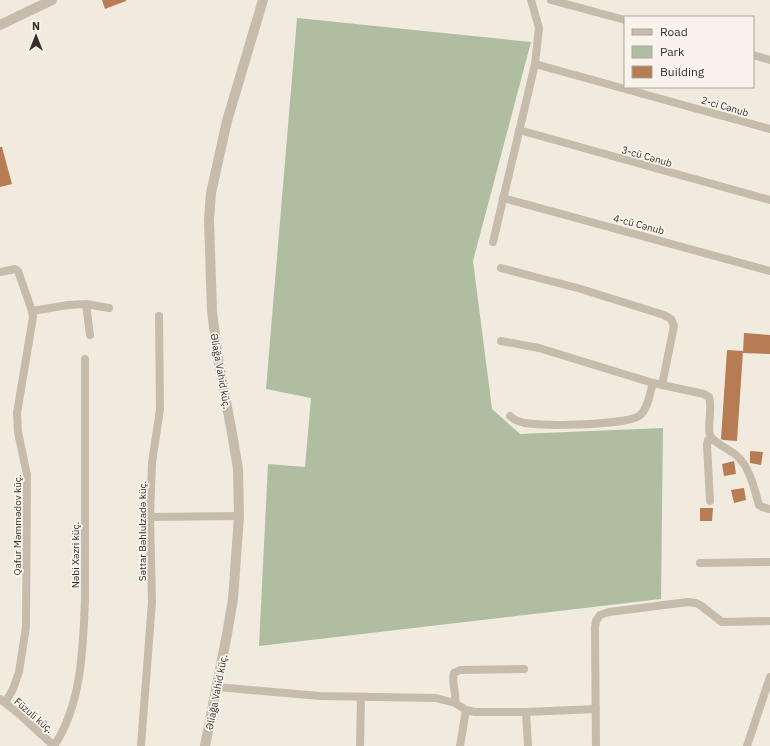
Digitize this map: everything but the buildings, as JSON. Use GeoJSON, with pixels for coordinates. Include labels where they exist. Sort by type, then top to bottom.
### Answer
{"type":"FeatureCollection","features":[{"type":"Feature","properties":{"kind":"street"},"geometry":{"type":"LineString","coordinates":[[0,25],[52,0]]}},
{"type":"Feature","properties":{"kind":"street","name":"Əliağa Vahid küç."},"geometry":{"type":"LineString","coordinates":[[205,746],[233,599],[239,516],[238,469],[218,359],[212,311],[209,220],[211,193],[227,121],[263,0]]}},
{"type":"Feature","properties":{"kind":"street"},"geometry":{"type":"LineString","coordinates":[[493,242],[535,64],[539,28],[531,0]]}},
{"type":"Feature","properties":{"kind":"street"},"geometry":{"type":"LineString","coordinates":[[551,0],[624,20]]}},
{"type":"Feature","properties":{"kind":"street"},"geometry":{"type":"LineString","coordinates":[[754,55],[770,60]]}},
{"type":"Feature","properties":{"kind":"street","name":"2-ci Cənub"},"geometry":{"type":"LineString","coordinates":[[535,64],[770,129]]}},
{"type":"Feature","properties":{"kind":"street","name":"3-cü Cənub"},"geometry":{"type":"LineString","coordinates":[[519,130],[770,200]]}},
{"type":"Feature","properties":{"kind":"street","name":"4-cü Cənub"},"geometry":{"type":"LineString","coordinates":[[503,198],[770,271]]}},
{"type":"Feature","properties":{"kind":"street"},"geometry":{"type":"LineString","coordinates":[[501,268],[581,289],[664,316],[671,320],[674,326],[662,385]]}},
{"type":"Feature","properties":{"kind":"street","name":"Qafur Məmmədov küç."},"geometry":{"type":"LineString","coordinates":[[0,272],[15,269],[18,271],[32,311],[32,327],[17,413],[18,432],[27,476],[26,627],[19,672],[13,689],[3,701]]}},
{"type":"Feature","properties":{"kind":"street"},"geometry":{"type":"LineString","coordinates":[[32,311],[68,305],[86,304],[109,308]]}},
{"type":"Feature","properties":{"kind":"street"},"geometry":{"type":"LineString","coordinates":[[86,304],[90,335]]}},
{"type":"Feature","properties":{"kind":"street","name":"Səttar Bəhlulzadə küç."},"geometry":{"type":"LineString","coordinates":[[141,746],[152,602],[150,517],[152,457],[160,409],[159,316]]}},
{"type":"Feature","properties":{"kind":"street"},"geometry":{"type":"LineString","coordinates":[[501,341],[538,348],[662,385],[704,394],[708,397],[711,409],[711,437],[708,440],[707,445],[710,501]]}},
{"type":"Feature","properties":{"kind":"street","name":"Nəbi Xəzri küç."},"geometry":{"type":"LineString","coordinates":[[54,746],[69,717],[78,680],[84,635],[85,359]]}},
{"type":"Feature","properties":{"kind":"street"},"geometry":{"type":"LineString","coordinates":[[510,416],[518,421],[536,424],[571,425],[631,420],[641,415],[645,409],[653,382]]}},
{"type":"Feature","properties":{"kind":"street"},"geometry":{"type":"LineString","coordinates":[[711,437],[737,456],[750,474],[759,505],[762,508],[770,509]]}},
{"type":"Feature","properties":{"kind":"street"},"geometry":{"type":"LineString","coordinates":[[150,517],[239,516]]}},
{"type":"Feature","properties":{"kind":"street"},"geometry":{"type":"LineString","coordinates":[[700,562],[770,562]]}},
{"type":"Feature","properties":{"kind":"street"},"geometry":{"type":"LineString","coordinates":[[596,746],[595,627],[596,621],[600,615],[609,612],[688,602],[700,605],[722,622],[770,621]]}},
{"type":"Feature","properties":{"kind":"street"},"geometry":{"type":"LineString","coordinates":[[455,703],[456,699],[453,678],[454,673],[460,670],[524,669]]}},
{"type":"Feature","properties":{"kind":"street"},"geometry":{"type":"LineString","coordinates":[[747,746],[770,677]]}},
{"type":"Feature","properties":{"kind":"street"},"geometry":{"type":"LineString","coordinates":[[217,687],[320,696],[429,698],[455,703],[466,710],[526,712],[596,709]]}},
{"type":"Feature","properties":{"kind":"street"},"geometry":{"type":"LineString","coordinates":[[360,746],[361,697]]}},
{"type":"Feature","properties":{"kind":"street","name":"Füzuli küç."},"geometry":{"type":"LineString","coordinates":[[3,701],[54,746]]}},
{"type":"Feature","properties":{"kind":"street"},"geometry":{"type":"LineString","coordinates":[[460,746],[466,710]]}},
{"type":"Feature","properties":{"kind":"street"},"geometry":{"type":"LineString","coordinates":[[526,712],[528,746]]}},
{"type":"Feature","properties":{"kind":"green space"},"geometry":{"type":"Polygon","coordinates":[[[297,18],[531,42],[473,261],[492,409],[520,434],[663,428],[661,599],[259,646],[268,464],[305,467],[311,398],[266,389],[297,18]]]}}]}
